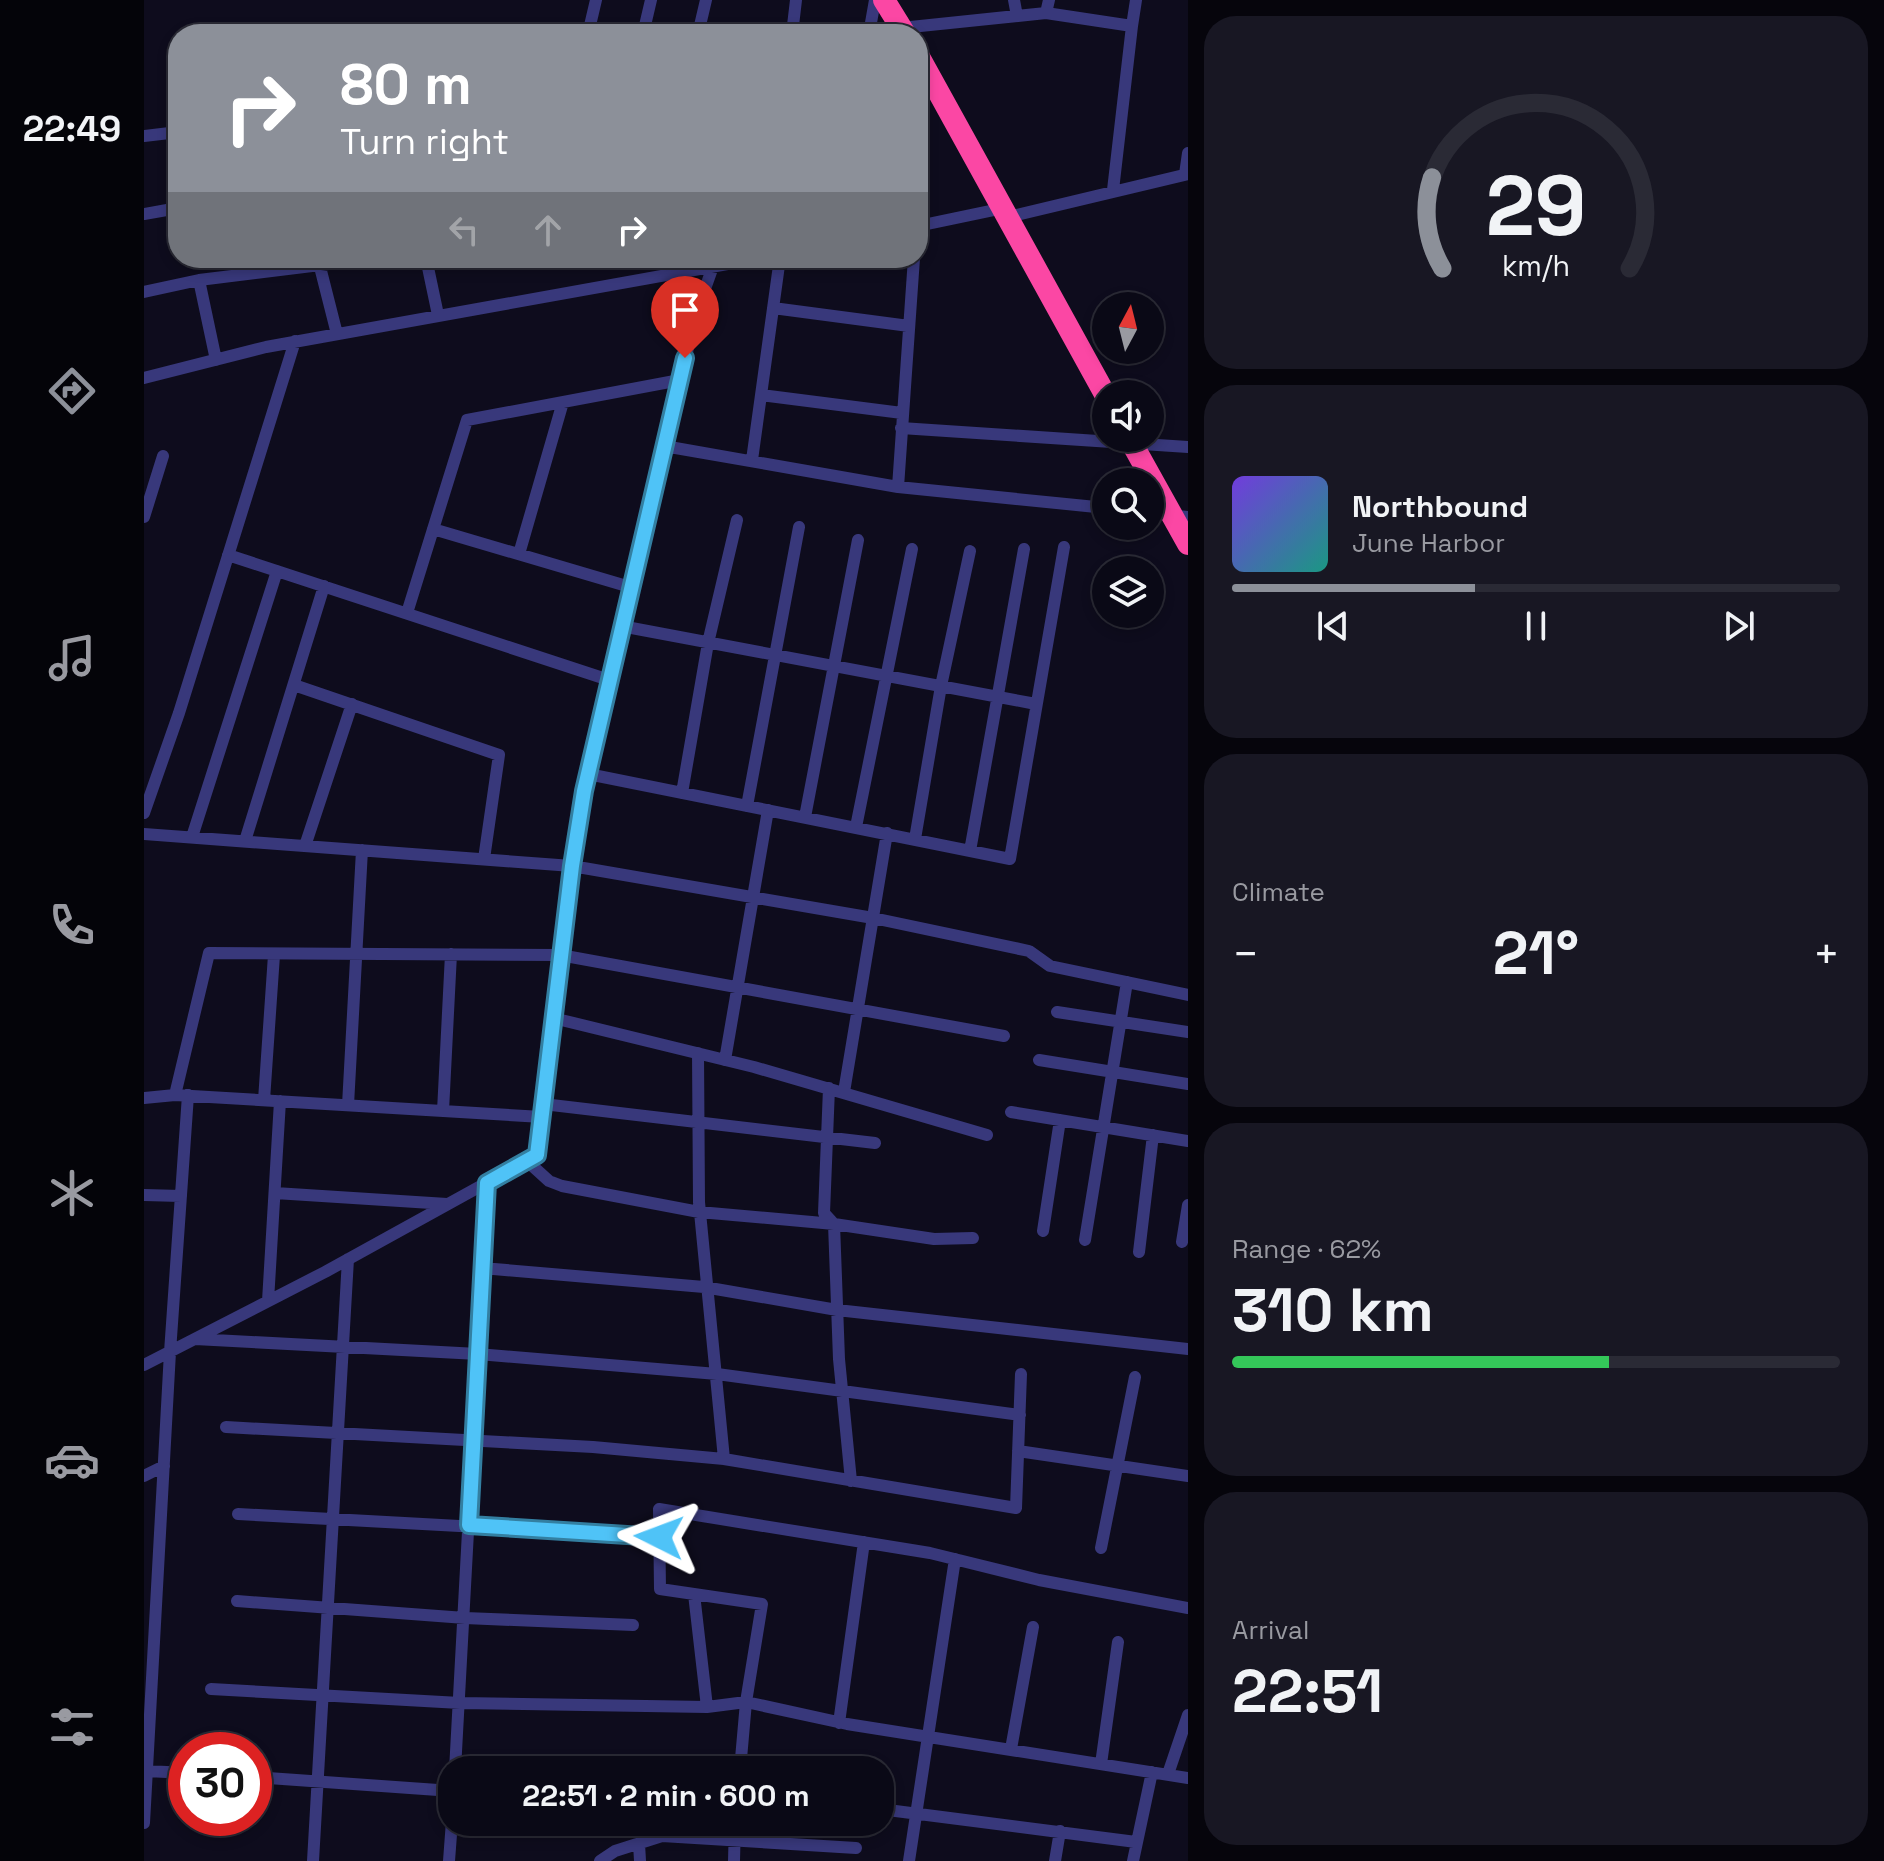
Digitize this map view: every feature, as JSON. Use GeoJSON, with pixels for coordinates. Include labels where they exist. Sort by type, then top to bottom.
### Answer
{"type":"FeatureCollection","features":[{"type":"Feature","properties":{"kind":"highway"},"geometry":{"type":"LineString","coordinates":[[884,0],[899,24]]}},
{"type":"Feature","properties":{"kind":"highway"},"geometry":{"type":"LineString","coordinates":[[928,91],[1006,212],[1097,380]]}},
{"type":"Feature","properties":{"kind":"highway"},"geometry":{"type":"LineString","coordinates":[[1137,452],[1188,544]]}},
{"type":"Feature","properties":{"kind":"street"},"geometry":{"type":"LineString","coordinates":[[590,24],[596,0]]}},
{"type":"Feature","properties":{"kind":"street"},"geometry":{"type":"LineString","coordinates":[[645,24],[651,0]]}},
{"type":"Feature","properties":{"kind":"street"},"geometry":{"type":"LineString","coordinates":[[700,24],[706,0]]}},
{"type":"Feature","properties":{"kind":"street"},"geometry":{"type":"LineString","coordinates":[[793,24],[796,0]]}},
{"type":"Feature","properties":{"kind":"street"},"geometry":{"type":"LineString","coordinates":[[871,24],[875,0]]}},
{"type":"Feature","properties":{"kind":"street"},"geometry":{"type":"LineString","coordinates":[[1014,0],[1017,16]]}},
{"type":"Feature","properties":{"kind":"street"},"geometry":{"type":"LineString","coordinates":[[1113,190],[1136,0]]}},
{"type":"Feature","properties":{"kind":"street"},"geometry":{"type":"LineString","coordinates":[[928,28],[1017,16],[1047,7],[1132,26]]}},
{"type":"Feature","properties":{"kind":"street"},"geometry":{"type":"LineString","coordinates":[[144,136],[168,133]]}},
{"type":"Feature","properties":{"kind":"street"},"geometry":{"type":"LineString","coordinates":[[928,224],[1006,212],[1187,174],[1188,153]]}},
{"type":"Feature","properties":{"kind":"street"},"geometry":{"type":"LineString","coordinates":[[144,214],[168,210]]}},
{"type":"Feature","properties":{"kind":"street"},"geometry":{"type":"LineString","coordinates":[[144,292],[279,268]]}},
{"type":"Feature","properties":{"kind":"street"},"geometry":{"type":"LineString","coordinates":[[320,268],[337,334]]}},
{"type":"Feature","properties":{"kind":"street"},"geometry":{"type":"LineString","coordinates":[[428,268],[438,315]]}},
{"type":"Feature","properties":{"kind":"street"},"geometry":{"type":"LineString","coordinates":[[144,378],[295,341],[695,268]]}},
{"type":"Feature","properties":{"kind":"street"},"geometry":{"type":"LineString","coordinates":[[710,268],[664,446],[588,774],[572,866],[542,1110],[532,1158],[549,1181],[562,1186],[699,1212],[834,1224],[934,1239],[973,1238]]}},
{"type":"Feature","properties":{"kind":"street"},"geometry":{"type":"LineString","coordinates":[[752,460],[779,268]]}},
{"type":"Feature","properties":{"kind":"street"},"geometry":{"type":"LineString","coordinates":[[898,487],[913,268]]}},
{"type":"Feature","properties":{"kind":"street"},"geometry":{"type":"LineString","coordinates":[[199,280],[216,360]]}},
{"type":"Feature","properties":{"kind":"street"},"geometry":{"type":"LineString","coordinates":[[773,308],[909,326]]}},
{"type":"Feature","properties":{"kind":"street"},"geometry":{"type":"LineString","coordinates":[[144,813],[295,341]]}},
{"type":"Feature","properties":{"kind":"street"},"geometry":{"type":"LineString","coordinates":[[407,613],[467,420],[680,380]]}},
{"type":"Feature","properties":{"kind":"street"},"geometry":{"type":"LineString","coordinates":[[761,395],[902,413]]}},
{"type":"Feature","properties":{"kind":"street"},"geometry":{"type":"LineString","coordinates":[[519,554],[563,402]]}},
{"type":"Feature","properties":{"kind":"street"},"geometry":{"type":"LineString","coordinates":[[901,428],[1092,439]]}},
{"type":"Feature","properties":{"kind":"street"},"geometry":{"type":"LineString","coordinates":[[1164,444],[1188,447]]}},
{"type":"Feature","properties":{"kind":"street"},"geometry":{"type":"LineString","coordinates":[[664,446],[898,487],[1092,507]]}},
{"type":"Feature","properties":{"kind":"street"},"geometry":{"type":"LineString","coordinates":[[144,517],[163,456]]}},
{"type":"Feature","properties":{"kind":"street"},"geometry":{"type":"LineString","coordinates":[[682,793],[708,643],[737,520]]}},
{"type":"Feature","properties":{"kind":"street"},"geometry":{"type":"LineString","coordinates":[[747,806],[799,527]]}},
{"type":"Feature","properties":{"kind":"street"},"geometry":{"type":"LineString","coordinates":[[433,529],[630,587]]}},
{"type":"Feature","properties":{"kind":"street"},"geometry":{"type":"LineString","coordinates":[[805,817],[858,540]]}},
{"type":"Feature","properties":{"kind":"street"},"geometry":{"type":"LineString","coordinates":[[588,774],[1010,859],[1064,547]]}},
{"type":"Feature","properties":{"kind":"street"},"geometry":{"type":"LineString","coordinates":[[856,827],[912,549]]}},
{"type":"Feature","properties":{"kind":"street"},"geometry":{"type":"LineString","coordinates":[[970,851],[1024,549]]}},
{"type":"Feature","properties":{"kind":"street"},"geometry":{"type":"LineString","coordinates":[[915,839],[941,686],[970,551]]}},
{"type":"Feature","properties":{"kind":"street"},"geometry":{"type":"LineString","coordinates":[[228,555],[609,680]]}},
{"type":"Feature","properties":{"kind":"street"},"geometry":{"type":"LineString","coordinates":[[192,837],[277,571]]}},
{"type":"Feature","properties":{"kind":"street"},"geometry":{"type":"LineString","coordinates":[[245,841],[324,586]]}},
{"type":"Feature","properties":{"kind":"street"},"geometry":{"type":"LineString","coordinates":[[621,626],[1036,704]]}},
{"type":"Feature","properties":{"kind":"street"},"geometry":{"type":"LineString","coordinates":[[294,685],[499,755],[484,859]]}},
{"type":"Feature","properties":{"kind":"street"},"geometry":{"type":"LineString","coordinates":[[305,846],[352,704]]}},
{"type":"Feature","properties":{"kind":"street"},"geometry":{"type":"LineString","coordinates":[[725,1060],[768,810]]}},
{"type":"Feature","properties":{"kind":"street"},"geometry":{"type":"LineString","coordinates":[[844,1092],[887,833]]}},
{"type":"Feature","properties":{"kind":"street"},"geometry":{"type":"LineString","coordinates":[[144,834],[572,866],[873,918],[1029,951],[1050,966],[1188,995]]}},
{"type":"Feature","properties":{"kind":"street"},"geometry":{"type":"LineString","coordinates":[[348,1105],[362,850]]}},
{"type":"Feature","properties":{"kind":"street"},"geometry":{"type":"LineString","coordinates":[[144,1823],[147,1704],[181,1196],[182,1095],[209,953],[560,955],[1004,1036]]}},
{"type":"Feature","properties":{"kind":"street"},"geometry":{"type":"LineString","coordinates":[[443,1111],[451,954]]}},
{"type":"Feature","properties":{"kind":"street"},"geometry":{"type":"LineString","coordinates":[[264,1100],[274,955]]}},
{"type":"Feature","properties":{"kind":"street"},"geometry":{"type":"LineString","coordinates":[[1085,1240],[1127,982]]}},
{"type":"Feature","properties":{"kind":"street"},"geometry":{"type":"LineString","coordinates":[[1057,1012],[1188,1032]]}},
{"type":"Feature","properties":{"kind":"street"},"geometry":{"type":"LineString","coordinates":[[553,1018],[844,1092],[987,1135]]}},
{"type":"Feature","properties":{"kind":"street"},"geometry":{"type":"LineString","coordinates":[[698,1053],[699,1212],[704,1287],[717,1374],[724,1459]]}},
{"type":"Feature","properties":{"kind":"street"},"geometry":{"type":"LineString","coordinates":[[1039,1060],[1188,1084]]}},
{"type":"Feature","properties":{"kind":"street"},"geometry":{"type":"LineString","coordinates":[[829,1088],[824,1213],[834,1224],[842,1391],[851,1481]]}},
{"type":"Feature","properties":{"kind":"street"},"geometry":{"type":"LineString","coordinates":[[144,1098],[182,1095],[443,1111],[542,1110],[698,1122],[875,1143]]}},
{"type":"Feature","properties":{"kind":"street"},"geometry":{"type":"LineString","coordinates":[[268,1301],[280,1101]]}},
{"type":"Feature","properties":{"kind":"street"},"geometry":{"type":"LineString","coordinates":[[1011,1112],[1188,1141]]}},
{"type":"Feature","properties":{"kind":"street"},"geometry":{"type":"LineString","coordinates":[[1043,1231],[1060,1120]]}},
{"type":"Feature","properties":{"kind":"street"},"geometry":{"type":"LineString","coordinates":[[1139,1252],[1153,1135]]}},
{"type":"Feature","properties":{"kind":"street"},"geometry":{"type":"LineString","coordinates":[[144,1365],[348,1259],[532,1158]]}},
{"type":"Feature","properties":{"kind":"street"},"geometry":{"type":"LineString","coordinates":[[456,1756],[487,1183]]}},
{"type":"Feature","properties":{"kind":"street"},"geometry":{"type":"LineString","coordinates":[[275,1193],[449,1204]]}},
{"type":"Feature","properties":{"kind":"street"},"geometry":{"type":"LineString","coordinates":[[144,1195],[181,1196]]}},
{"type":"Feature","properties":{"kind":"street"},"geometry":{"type":"LineString","coordinates":[[1182,1242],[1188,1205]]}},
{"type":"Feature","properties":{"kind":"street"},"geometry":{"type":"LineString","coordinates":[[313,1861],[346,1348],[348,1259]]}},
{"type":"Feature","properties":{"kind":"street"},"geometry":{"type":"LineString","coordinates":[[482,1268],[704,1287],[837,1310],[1188,1349]]}},
{"type":"Feature","properties":{"kind":"street"},"geometry":{"type":"LineString","coordinates":[[194,1339],[478,1354],[717,1374],[1020,1415]]}},
{"type":"Feature","properties":{"kind":"street"},"geometry":{"type":"LineString","coordinates":[[226,1427],[593,1447],[724,1459],[1016,1508],[1021,1374]]}},
{"type":"Feature","properties":{"kind":"street"},"geometry":{"type":"LineString","coordinates":[[1101,1548],[1135,1377]]}},
{"type":"Feature","properties":{"kind":"street"},"geometry":{"type":"LineString","coordinates":[[1018,1451],[1188,1476]]}},
{"type":"Feature","properties":{"kind":"street"},"geometry":{"type":"LineString","coordinates":[[144,1476],[164,1466]]}},
{"type":"Feature","properties":{"kind":"street"},"geometry":{"type":"LineString","coordinates":[[741,1756],[746,1702],[762,1604],[660,1589],[659,1509],[955,1559],[1039,1580],[1188,1608]]}},
{"type":"Feature","properties":{"kind":"street"},"geometry":{"type":"LineString","coordinates":[[238,1514],[659,1537]]}},
{"type":"Feature","properties":{"kind":"street"},"geometry":{"type":"LineString","coordinates":[[839,1723],[864,1542]]}},
{"type":"Feature","properties":{"kind":"street"},"geometry":{"type":"LineString","coordinates":[[909,1861],[955,1559]]}},
{"type":"Feature","properties":{"kind":"street"},"geometry":{"type":"LineString","coordinates":[[694,1594],[707,1707]]}},
{"type":"Feature","properties":{"kind":"street"},"geometry":{"type":"LineString","coordinates":[[237,1601],[465,1618],[633,1625]]}},
{"type":"Feature","properties":{"kind":"street"},"geometry":{"type":"LineString","coordinates":[[1011,1749],[1033,1627]]}},
{"type":"Feature","properties":{"kind":"street"},"geometry":{"type":"LineString","coordinates":[[1101,1764],[1118,1642]]}},
{"type":"Feature","properties":{"kind":"street"},"geometry":{"type":"LineString","coordinates":[[211,1689],[460,1703],[707,1707],[746,1702],[839,1723],[1188,1778]]}},
{"type":"Feature","properties":{"kind":"street"},"geometry":{"type":"LineString","coordinates":[[1168,1774],[1188,1715]]}},
{"type":"Feature","properties":{"kind":"street"},"geometry":{"type":"LineString","coordinates":[[147,1771],[168,1772]]}},
{"type":"Feature","properties":{"kind":"street"},"geometry":{"type":"LineString","coordinates":[[1133,1861],[1152,1772]]}},
{"type":"Feature","properties":{"kind":"street"},"geometry":{"type":"LineString","coordinates":[[272,1778],[438,1790]]}},
{"type":"Feature","properties":{"kind":"street"},"geometry":{"type":"LineString","coordinates":[[894,1811],[1136,1842]]}},
{"type":"Feature","properties":{"kind":"street"},"geometry":{"type":"LineString","coordinates":[[1055,1861],[1060,1831]]}},
{"type":"Feature","properties":{"kind":"street"},"geometry":{"type":"LineString","coordinates":[[449,1861],[451,1836]]}},
{"type":"Feature","properties":{"kind":"street"},"geometry":{"type":"LineString","coordinates":[[600,1861],[615,1851],[662,1836],[856,1848]]}},
{"type":"Feature","properties":{"kind":"street"},"geometry":{"type":"LineString","coordinates":[[734,1861],[735,1839]]}},
{"type":"Feature","properties":{"kind":"street"},"geometry":{"type":"LineString","coordinates":[[639,1843],[640,1861]]}},
{"type":"Feature","properties":{"kind":"route"},"geometry":{"type":"LineString","coordinates":[[659,1537],[469,1525],[487,1183],[537,1155],[584,791],[685,358]]}}]}
